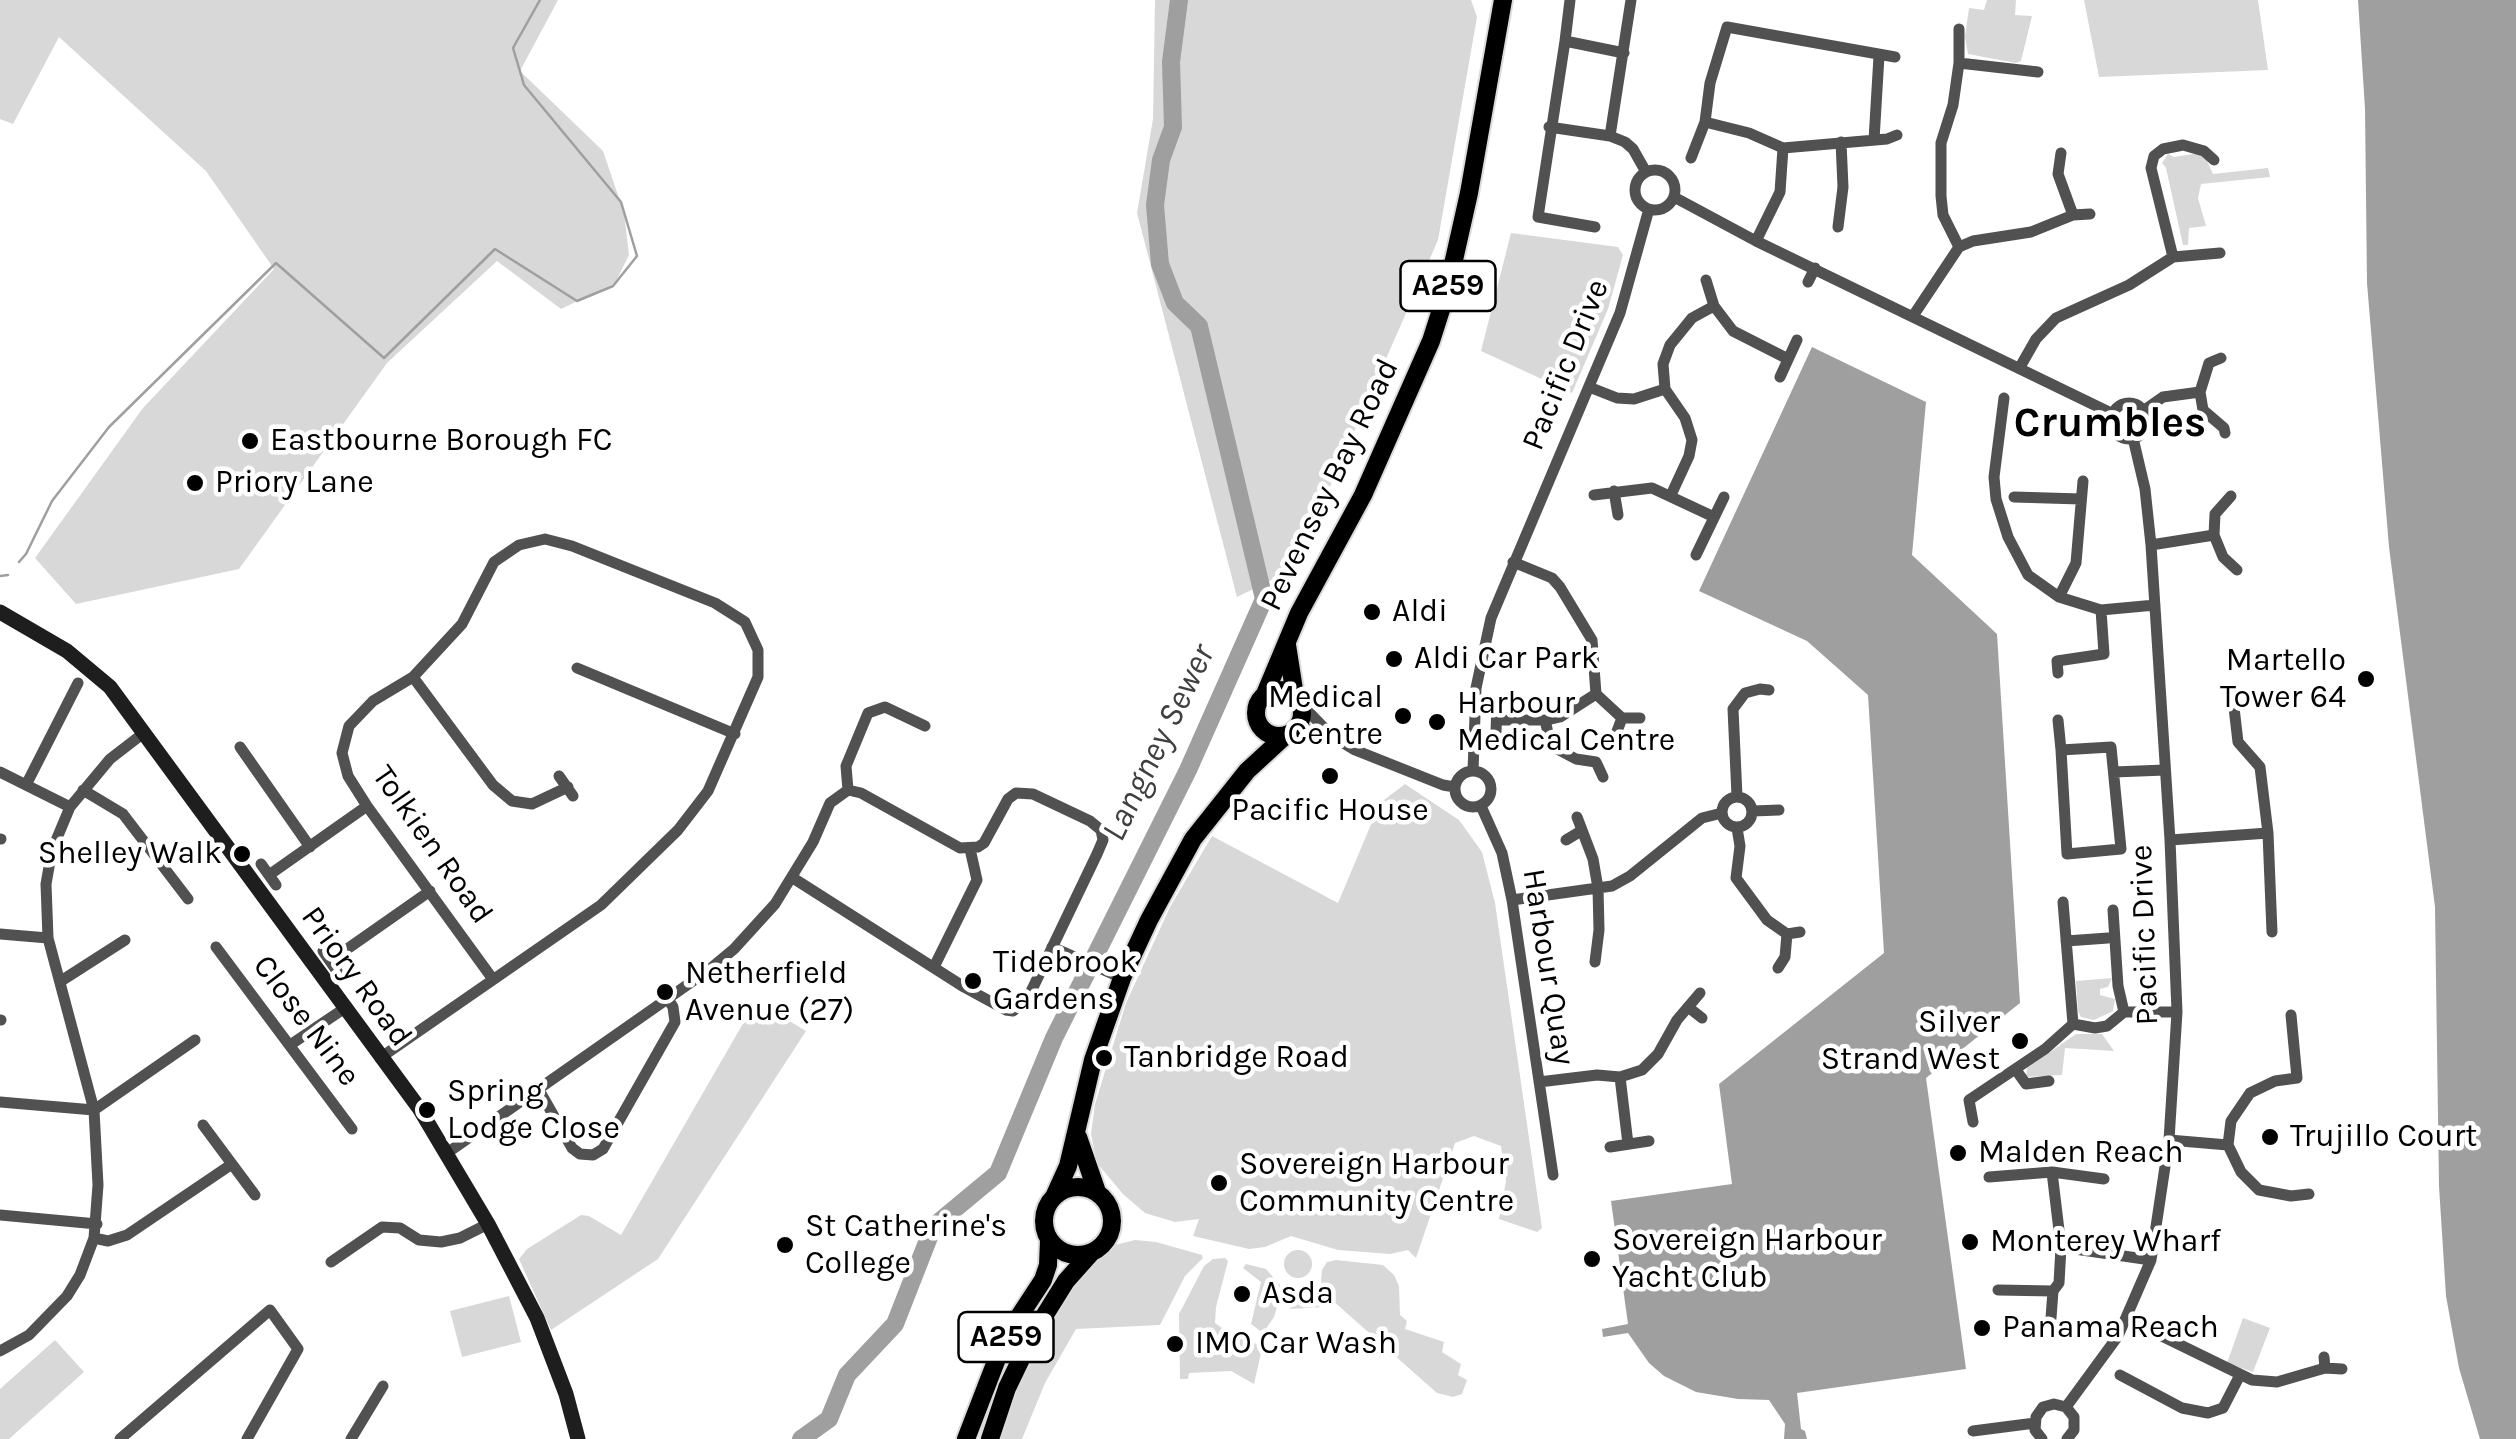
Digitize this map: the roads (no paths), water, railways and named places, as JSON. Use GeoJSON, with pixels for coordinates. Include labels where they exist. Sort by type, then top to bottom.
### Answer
{"type":"FeatureCollection","features":[{"type":"Feature","properties":{"kind":"main road","name":"Pevensey Bay Road"},"geometry":{"type":"LineString","coordinates":[[1265,694],[1299,614],[1364,495],[1431,341],[1448,290],[1469,192],[1503,0]]}},
{"type":"Feature","properties":{"kind":"main road","name":"Pevensey Bay Road"},"geometry":{"type":"LineString","coordinates":[[1287,644],[1298,700]]}},
{"type":"Feature","properties":{"kind":"main road"},"geometry":{"type":"LineString","coordinates":[[1077,1132],[1085,1164],[1097,1192],[1108,1204],[1112,1222],[1107,1239],[1091,1253],[1066,1254],[1049,1240],[1043,1221],[1045,1211],[1067,1168],[1093,1060],[1122,978],[1193,839],[1246,772],[1301,720],[1298,700],[1280,690],[1265,694],[1256,707],[1257,723],[1246,772]]}},
{"type":"Feature","properties":{"kind":"main road"},"geometry":{"type":"LineString","coordinates":[[1257,723],[1272,736],[1289,734]]}},
{"type":"Feature","properties":{"kind":"main road"},"geometry":{"type":"LineString","coordinates":[[1054,1196],[1075,1186],[1097,1192]]}},
{"type":"Feature","properties":{"kind":"main road","name":"A259"},"geometry":{"type":"LineString","coordinates":[[966,1439],[1006,1338],[1043,1280],[1049,1240]]}},
{"type":"Feature","properties":{"kind":"main road","name":"A259"},"geometry":{"type":"LineString","coordinates":[[990,1439],[1007,1388],[1032,1334],[1066,1282],[1091,1253]]}},
{"type":"Feature","properties":{"kind":"street"},"geometry":{"type":"LineString","coordinates":[[1570,0],[1538,217],[1595,227]]}},
{"type":"Feature","properties":{"kind":"street"},"geometry":{"type":"LineString","coordinates":[[1610,136],[1631,0]]}},
{"type":"Feature","properties":{"kind":"street"},"geometry":{"type":"LineString","coordinates":[[1691,158],[1705,122],[1710,83],[1727,27],[1895,57]]}},
{"type":"Feature","properties":{"kind":"street"},"geometry":{"type":"LineString","coordinates":[[1959,29],[1953,105],[1941,143],[1943,215],[1959,247]]}},
{"type":"Feature","properties":{"kind":"street"},"geometry":{"type":"LineString","coordinates":[[1564,42],[1624,53]]}},
{"type":"Feature","properties":{"kind":"street"},"geometry":{"type":"LineString","coordinates":[[1874,140],[1878,56]]}},
{"type":"Feature","properties":{"kind":"street"},"geometry":{"type":"LineString","coordinates":[[1959,63],[2038,72]]}},
{"type":"Feature","properties":{"kind":"street"},"geometry":{"type":"LineString","coordinates":[[1705,122],[1749,133],[1784,148],[1897,135]]}},
{"type":"Feature","properties":{"kind":"street"},"geometry":{"type":"LineString","coordinates":[[1549,128],[1610,136],[1633,149],[1646,172]]}},
{"type":"Feature","properties":{"kind":"street"},"geometry":{"type":"LineString","coordinates":[[1838,226],[1843,187],[1841,142]]}},
{"type":"Feature","properties":{"kind":"street"},"geometry":{"type":"LineString","coordinates":[[2173,258],[2151,168],[2154,156],[2163,149],[2183,145],[2214,160]]}},
{"type":"Feature","properties":{"kind":"street"},"geometry":{"type":"LineString","coordinates":[[1756,241],[1780,192],[1784,148]]}},
{"type":"Feature","properties":{"kind":"street"},"geometry":{"type":"LineString","coordinates":[[2061,153],[2058,174],[2073,215]]}},
{"type":"Feature","properties":{"kind":"street"},"geometry":{"type":"LineString","coordinates":[[1660,170],[1671,178],[1674,197],[1664,208],[1642,205],[1635,192],[1646,172],[1660,170]]}},
{"type":"Feature","properties":{"kind":"street","name":"Pacific Drive"},"geometry":{"type":"LineString","coordinates":[[1674,197],[1756,241],[2112,414],[2115,432],[2133,438],[2145,489],[2151,544],[2170,840],[2176,1012],[2169,1140],[2151,1260],[2127,1319],[2066,1407]]}},
{"type":"Feature","properties":{"kind":"street","name":"Pacific Drive"},"geometry":{"type":"LineString","coordinates":[[1474,770],[1476,688],[1486,633],[1620,313],[1650,209]]}},
{"type":"Feature","properties":{"kind":"street"},"geometry":{"type":"LineString","coordinates":[[1913,316],[1959,247],[1973,240],[2031,232],[2073,215],[2090,214]]}},
{"type":"Feature","properties":{"kind":"street"},"geometry":{"type":"LineString","coordinates":[[2020,367],[2036,339],[2056,318],[2129,285],[2173,258],[2220,253]]}},
{"type":"Feature","properties":{"kind":"street"},"geometry":{"type":"LineString","coordinates":[[1808,282],[1815,268]]}},
{"type":"Feature","properties":{"kind":"street"},"geometry":{"type":"LineString","coordinates":[[1706,280],[1714,306],[1732,332],[1788,359]]}},
{"type":"Feature","properties":{"kind":"street"},"geometry":{"type":"LineString","coordinates":[[1671,495],[1692,440],[1685,418],[1665,389],[1663,364],[1670,344],[1692,318],[1714,306]]}},
{"type":"Feature","properties":{"kind":"street"},"geometry":{"type":"LineString","coordinates":[[1780,376],[1797,340]]}},
{"type":"Feature","properties":{"kind":"street"},"geometry":{"type":"LineString","coordinates":[[2221,358],[2209,363],[2200,392],[2203,410],[2225,432]]}},
{"type":"Feature","properties":{"kind":"street"},"geometry":{"type":"LineString","coordinates":[[1589,387],[1634,400],[1665,389]]}},
{"type":"Feature","properties":{"kind":"street"},"geometry":{"type":"LineString","coordinates":[[2143,411],[2163,397],[2200,392]]}},
{"type":"Feature","properties":{"kind":"street"},"geometry":{"type":"LineString","coordinates":[[2004,398],[1994,477],[2001,518],[2019,562],[2028,574],[2059,597],[2101,610],[2155,605]]}},
{"type":"Feature","properties":{"kind":"street"},"geometry":{"type":"LineString","coordinates":[[2112,414],[2127,404],[2143,411]]}},
{"type":"Feature","properties":{"kind":"street"},"geometry":{"type":"LineString","coordinates":[[2133,438],[2146,425],[2143,411]]}},
{"type":"Feature","properties":{"kind":"street"},"geometry":{"type":"LineString","coordinates":[[1986,424],[2000,426]]}},
{"type":"Feature","properties":{"kind":"street"},"geometry":{"type":"LineString","coordinates":[[2059,597],[2076,563],[2083,481]]}},
{"type":"Feature","properties":{"kind":"street"},"geometry":{"type":"LineString","coordinates":[[1594,495],[1652,488],[1714,517]]}},
{"type":"Feature","properties":{"kind":"street"},"geometry":{"type":"LineString","coordinates":[[1614,492],[1618,515]]}},
{"type":"Feature","properties":{"kind":"street"},"geometry":{"type":"LineString","coordinates":[[2230,496],[2216,514],[2214,534],[2223,557],[2237,570]]}},
{"type":"Feature","properties":{"kind":"street"},"geometry":{"type":"LineString","coordinates":[[1696,555],[1724,497]]}},
{"type":"Feature","properties":{"kind":"street"},"geometry":{"type":"LineString","coordinates":[[2014,497],[2082,500]]}},
{"type":"Feature","properties":{"kind":"street"},"geometry":{"type":"LineString","coordinates":[[2151,544],[2214,534]]}},
{"type":"Feature","properties":{"kind":"street","name":"Tolkien Road"},"geometry":{"type":"LineString","coordinates":[[492,978],[367,806],[348,776],[342,753],[349,726],[374,701],[413,677],[462,624],[494,562],[520,545],[545,539],[715,603],[745,622],[758,650],[758,678],[735,734]]}},
{"type":"Feature","properties":{"kind":"street"},"geometry":{"type":"LineString","coordinates":[[1513,562],[1552,578],[1593,643],[1596,694],[1622,718],[1640,718]]}},
{"type":"Feature","properties":{"kind":"street"},"geometry":{"type":"LineString","coordinates":[[2058,673],[2057,661],[2104,654],[2101,610]]}},
{"type":"Feature","properties":{"kind":"street","name":"Priory Road"},"geometry":{"type":"LineString","coordinates":[[0,612],[88,666],[110,687],[419,1108],[488,1224],[542,1330],[578,1439]]}},
{"type":"Feature","properties":{"kind":"street"},"geometry":{"type":"LineString","coordinates":[[380,1058],[601,905],[678,830],[708,790],[735,734],[577,668]]}},
{"type":"Feature","properties":{"kind":"street"},"geometry":{"type":"LineString","coordinates":[[413,677],[493,785],[512,801],[532,804],[570,792],[560,776]]}},
{"type":"Feature","properties":{"kind":"street"},"geometry":{"type":"LineString","coordinates":[[26,784],[78,684]]}},
{"type":"Feature","properties":{"kind":"street"},"geometry":{"type":"LineString","coordinates":[[1738,796],[1734,709],[1745,693],[1760,688],[1769,690]]}},
{"type":"Feature","properties":{"kind":"street"},"geometry":{"type":"LineString","coordinates":[[1496,702],[1496,727],[1560,716],[1596,694]]}},
{"type":"Feature","properties":{"kind":"street"},"geometry":{"type":"LineString","coordinates":[[1298,700],[1332,736],[1355,750],[1455,787]]}},
{"type":"Feature","properties":{"kind":"street"},"geometry":{"type":"LineString","coordinates":[[2233,700],[2238,742],[2260,768],[2268,832],[2272,932]]}},
{"type":"Feature","properties":{"kind":"street"},"geometry":{"type":"LineString","coordinates":[[848,790],[846,766],[868,713],[885,707],[925,726]]}},
{"type":"Feature","properties":{"kind":"street"},"geometry":{"type":"LineString","coordinates":[[1616,734],[1622,718]]}},
{"type":"Feature","properties":{"kind":"street"},"geometry":{"type":"LineString","coordinates":[[1545,720],[1548,734],[1559,750],[1576,759],[1596,762],[1603,776]]}},
{"type":"Feature","properties":{"kind":"street"},"geometry":{"type":"LineString","coordinates":[[2058,720],[2060,750],[2067,854],[2121,850],[2111,747],[2060,750]]}},
{"type":"Feature","properties":{"kind":"street"},"geometry":{"type":"LineString","coordinates":[[1289,734],[1309,730],[1332,736]]}},
{"type":"Feature","properties":{"kind":"street"},"geometry":{"type":"LineString","coordinates":[[0,1351],[29,1335],[67,1296],[94,1238],[98,1185],[94,1110],[48,938],[46,884],[52,850],[70,807],[110,759],[145,732]]}},
{"type":"Feature","properties":{"kind":"street"},"geometry":{"type":"LineString","coordinates":[[240,747],[310,847]]}},
{"type":"Feature","properties":{"kind":"street"},"geometry":{"type":"LineString","coordinates":[[1474,770],[1488,778],[1492,788],[1481,806],[1462,804],[1455,787],[1461,775],[1474,770]]}},
{"type":"Feature","properties":{"kind":"street"},"geometry":{"type":"LineString","coordinates":[[2114,772],[2165,770]]}},
{"type":"Feature","properties":{"kind":"street"},"geometry":{"type":"LineString","coordinates":[[0,772],[70,807]]}},
{"type":"Feature","properties":{"kind":"street"},"geometry":{"type":"LineString","coordinates":[[82,790],[123,814],[188,899]]}},
{"type":"Feature","properties":{"kind":"street"},"geometry":{"type":"LineString","coordinates":[[448,1154],[734,949],[776,904],[830,803],[848,790],[861,793],[960,848],[970,849],[984,843],[1008,799],[1016,793],[1033,794],[1090,821],[1100,830],[1102,840],[1027,1000],[1012,1010],[964,987],[793,878]]}},
{"type":"Feature","properties":{"kind":"street"},"geometry":{"type":"LineString","coordinates":[[1738,796],[1748,801],[1753,812],[1749,822],[1737,828],[1727,824],[1722,812],[1726,802],[1738,796]]}},
{"type":"Feature","properties":{"kind":"street"},"geometry":{"type":"LineString","coordinates":[[269,875],[367,806]]}},
{"type":"Feature","properties":{"kind":"street","name":"Harbour Quay"},"geometry":{"type":"LineString","coordinates":[[1481,806],[1502,853],[1512,900],[1538,1082],[1541,1143],[1553,1175]]}},
{"type":"Feature","properties":{"kind":"street"},"geometry":{"type":"LineString","coordinates":[[1753,812],[1779,810]]}},
{"type":"Feature","properties":{"kind":"street"},"geometry":{"type":"LineString","coordinates":[[1512,900],[1623,881],[1702,818],[1722,812]]}},
{"type":"Feature","properties":{"kind":"street"},"geometry":{"type":"LineString","coordinates":[[1577,817],[1593,859],[1598,888],[1600,930],[1590,945],[1595,962]]}},
{"type":"Feature","properties":{"kind":"street"},"geometry":{"type":"LineString","coordinates":[[1737,828],[1740,846],[1736,878],[1759,912],[1793,933],[1778,968]]}},
{"type":"Feature","properties":{"kind":"street"},"geometry":{"type":"LineString","coordinates":[[1566,840],[1581,831]]}},
{"type":"Feature","properties":{"kind":"street"},"geometry":{"type":"LineString","coordinates":[[2170,840],[2268,832]]}},
{"type":"Feature","properties":{"kind":"street"},"geometry":{"type":"LineString","coordinates":[[934,967],[977,880],[970,849]]}},
{"type":"Feature","properties":{"kind":"street"},"geometry":{"type":"LineString","coordinates":[[330,961],[430,892]]}},
{"type":"Feature","properties":{"kind":"street"},"geometry":{"type":"LineString","coordinates":[[2063,902],[2073,1024]]}},
{"type":"Feature","properties":{"kind":"street"},"geometry":{"type":"LineString","coordinates":[[2113,910],[2118,986],[2124,1012]]}},
{"type":"Feature","properties":{"kind":"street"},"geometry":{"type":"LineString","coordinates":[[0,934],[48,938]]}},
{"type":"Feature","properties":{"kind":"street"},"geometry":{"type":"LineString","coordinates":[[2066,941],[2108,938]]}},
{"type":"Feature","properties":{"kind":"street"},"geometry":{"type":"LineString","coordinates":[[61,980],[125,940]]}},
{"type":"Feature","properties":{"kind":"street","name":"Close Nine"},"geometry":{"type":"LineString","coordinates":[[216,947],[352,1129]]}},
{"type":"Feature","properties":{"kind":"street"},"geometry":{"type":"LineString","coordinates":[[1052,947],[1122,978]]}},
{"type":"Feature","properties":{"kind":"street"},"geometry":{"type":"LineString","coordinates":[[1538,1082],[1597,1075],[1620,1077],[1642,1070],[1654,1060],[1700,993]]}},
{"type":"Feature","properties":{"kind":"street"},"geometry":{"type":"LineString","coordinates":[[539,1090],[572,1148],[594,1156],[603,1149],[675,1022],[668,999]]}},
{"type":"Feature","properties":{"kind":"street"},"geometry":{"type":"LineString","coordinates":[[1688,1006],[1702,1018]]}},
{"type":"Feature","properties":{"kind":"street"},"geometry":{"type":"LineString","coordinates":[[290,1045],[346,1008]]}},
{"type":"Feature","properties":{"kind":"street"},"geometry":{"type":"LineString","coordinates":[[1973,1122],[1969,1100],[2016,1070],[2073,1024],[2094,1028],[2107,1026],[2124,1012],[2176,1012]]}},
{"type":"Feature","properties":{"kind":"street"},"geometry":{"type":"LineString","coordinates":[[2291,1015],[2297,1078],[2275,1080],[2250,1094],[2232,1121],[2228,1144],[2240,1172],[2259,1190],[2291,1196],[2309,1194]]}},
{"type":"Feature","properties":{"kind":"street"},"geometry":{"type":"LineString","coordinates":[[0,1102],[94,1110],[195,1040]]}},
{"type":"Feature","properties":{"kind":"street"},"geometry":{"type":"LineString","coordinates":[[2016,1070],[2026,1084],[2048,1081]]}},
{"type":"Feature","properties":{"kind":"street"},"geometry":{"type":"LineString","coordinates":[[1620,1077],[1628,1144]]}},
{"type":"Feature","properties":{"kind":"street"},"geometry":{"type":"LineString","coordinates":[[203,1125],[255,1194]]}},
{"type":"Feature","properties":{"kind":"street"},"geometry":{"type":"LineString","coordinates":[[2169,1140],[2228,1144]]}},
{"type":"Feature","properties":{"kind":"street"},"geometry":{"type":"LineString","coordinates":[[1610,1147],[1649,1141]]}},
{"type":"Feature","properties":{"kind":"street"},"geometry":{"type":"LineString","coordinates":[[94,1238],[108,1240],[128,1235],[232,1164]]}},
{"type":"Feature","properties":{"kind":"street"},"geometry":{"type":"LineString","coordinates":[[1989,1176],[2052,1172],[2104,1179]]}},
{"type":"Feature","properties":{"kind":"street"},"geometry":{"type":"LineString","coordinates":[[2051,1318],[2061,1247],[2052,1172]]}},
{"type":"Feature","properties":{"kind":"street"},"geometry":{"type":"LineString","coordinates":[[0,1215],[96,1224]]}},
{"type":"Feature","properties":{"kind":"street"},"geometry":{"type":"LineString","coordinates":[[332,1262],[382,1226],[400,1228],[419,1240],[441,1242],[488,1224]]}},
{"type":"Feature","properties":{"kind":"street"},"geometry":{"type":"LineString","coordinates":[[2061,1247],[2151,1260]]}},
{"type":"Feature","properties":{"kind":"street"},"geometry":{"type":"LineString","coordinates":[[1998,1290],[2052,1292]]}},
{"type":"Feature","properties":{"kind":"street"},"geometry":{"type":"LineString","coordinates":[[120,1439],[270,1310],[298,1349],[252,1437]]}},
{"type":"Feature","properties":{"kind":"street"},"geometry":{"type":"LineString","coordinates":[[2127,1319],[2258,1381],[2276,1382],[2324,1363],[2342,1370]]}},
{"type":"Feature","properties":{"kind":"street"},"geometry":{"type":"LineString","coordinates":[[2120,1375],[2182,1408],[2208,1413],[2223,1408],[2240,1375]]}},
{"type":"Feature","properties":{"kind":"street"},"geometry":{"type":"LineString","coordinates":[[351,1439],[382,1386]]}},
{"type":"Feature","properties":{"kind":"street"},"geometry":{"type":"LineString","coordinates":[[2035,1423],[2043,1408],[2054,1404],[2066,1407],[2075,1424],[2067,1439]]}},
{"type":"Feature","properties":{"kind":"street"},"geometry":{"type":"LineString","coordinates":[[1973,1431],[2035,1423]]}},
{"type":"Feature","properties":{"kind":"street"},"geometry":{"type":"LineString","coordinates":[[2035,1423],[2042,1439]]}},
{"type":"Feature","properties":{"kind":"waterway"},"geometry":{"type":"LineString","coordinates":[[19,562],[52,501],[109,427],[276,263],[384,358],[495,249],[577,301],[613,286],[637,256],[621,202],[524,85],[513,48],[540,0]]}},
{"type":"Feature","properties":{"kind":"waterway","name":"Langney Sewer"},"geometry":{"type":"LineString","coordinates":[[801,1439],[829,1419],[847,1375],[895,1324],[933,1227],[998,1173],[1054,1038],[1188,770],[1264,599],[1199,326],[1175,303],[1160,264],[1155,205],[1161,160],[1173,127],[1171,62],[1179,0]]}},
{"type":"Feature","properties":{"kind":"waterway"},"geometry":{"type":"LineString","coordinates":[[0,576],[8,575]]}},
{"type":"Feature","properties":{"kind":"place","name":"Eastbourne Borough FC"},"geometry":{"type":"Point","coordinates":[250,441]}},
{"type":"Feature","properties":{"kind":"place","name":"Priory Lane"},"geometry":{"type":"Point","coordinates":[195,483]}},
{"type":"Feature","properties":{"kind":"place","name":"Aldi"},"geometry":{"type":"Point","coordinates":[1372,612]}},
{"type":"Feature","properties":{"kind":"place","name":"Aldi Car Park"},"geometry":{"type":"Point","coordinates":[1394,659]}},
{"type":"Feature","properties":{"kind":"place","name":"Martello Tower 64"},"geometry":{"type":"Point","coordinates":[2366,679]}},
{"type":"Feature","properties":{"kind":"place","name":"Medical Centre"},"geometry":{"type":"Point","coordinates":[1403,716]}},
{"type":"Feature","properties":{"kind":"place","name":"Harbour Medical Centre"},"geometry":{"type":"Point","coordinates":[1437,722]}},
{"type":"Feature","properties":{"kind":"place","name":"Pacific House"},"geometry":{"type":"Point","coordinates":[1330,776]}},
{"type":"Feature","properties":{"kind":"place","name":"Shelley Walk"},"geometry":{"type":"Point","coordinates":[242,854]}},
{"type":"Feature","properties":{"kind":"place","name":"Tidebrook Gardens"},"geometry":{"type":"Point","coordinates":[973,981]}},
{"type":"Feature","properties":{"kind":"place","name":"Netherfield Avenue (27)"},"geometry":{"type":"Point","coordinates":[665,992]}},
{"type":"Feature","properties":{"kind":"place","name":"Silver Strand West"},"geometry":{"type":"Point","coordinates":[2020,1041]}},
{"type":"Feature","properties":{"kind":"place","name":"Tanbridge Road"},"geometry":{"type":"Point","coordinates":[1104,1058]}},
{"type":"Feature","properties":{"kind":"place","name":"Spring Lodge Close"},"geometry":{"type":"Point","coordinates":[427,1110]}},
{"type":"Feature","properties":{"kind":"place","name":"Trujillo Court"},"geometry":{"type":"Point","coordinates":[2270,1137]}},
{"type":"Feature","properties":{"kind":"place","name":"Malden Reach"},"geometry":{"type":"Point","coordinates":[1958,1153]}},
{"type":"Feature","properties":{"kind":"place","name":"Sovereign Harbour Community Centre"},"geometry":{"type":"Point","coordinates":[1219,1183]}},
{"type":"Feature","properties":{"kind":"place","name":"Monterey Wharf"},"geometry":{"type":"Point","coordinates":[1970,1242]}},
{"type":"Feature","properties":{"kind":"place","name":"St Catherine's College"},"geometry":{"type":"Point","coordinates":[785,1245]}},
{"type":"Feature","properties":{"kind":"place","name":"Sovereign Harbour Yacht Club"},"geometry":{"type":"Point","coordinates":[1592,1259]}},
{"type":"Feature","properties":{"kind":"place","name":"Asda"},"geometry":{"type":"Point","coordinates":[1242,1294]}},
{"type":"Feature","properties":{"kind":"place","name":"Panama Reach"},"geometry":{"type":"Point","coordinates":[1982,1328]}},
{"type":"Feature","properties":{"kind":"place","name":"IMO Car Wash"},"geometry":{"type":"Point","coordinates":[1175,1344]}},
{"type":"Feature","properties":{"kind":"district","name":"Crumbles"},"geometry":{"type":"Point","coordinates":[2110,424]}}]}
